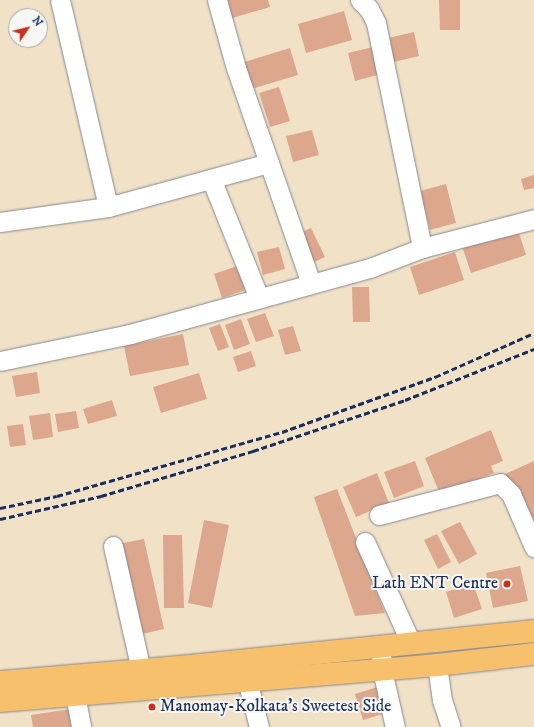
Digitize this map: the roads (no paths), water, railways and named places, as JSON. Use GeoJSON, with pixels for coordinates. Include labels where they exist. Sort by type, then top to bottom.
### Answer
{"type":"FeatureCollection","features":[{"type":"Feature","properties":{"kind":"main road"},"geometry":{"type":"LineString","coordinates":[[0,682],[141,670],[534,631]]}},
{"type":"Feature","properties":{"kind":"main road"},"geometry":{"type":"LineString","coordinates":[[0,701],[382,670],[534,654]]}},
{"type":"Feature","properties":{"kind":"street"},"geometry":{"type":"LineString","coordinates":[[60,0],[108,207]]}},
{"type":"Feature","properties":{"kind":"street"},"geometry":{"type":"LineString","coordinates":[[217,0],[236,68],[268,164],[311,283]]}},
{"type":"Feature","properties":{"kind":"street"},"geometry":{"type":"LineString","coordinates":[[360,0],[369,9],[376,23],[422,248]]}},
{"type":"Feature","properties":{"kind":"street"},"geometry":{"type":"LineString","coordinates":[[0,222],[108,207],[212,181],[268,164]]}},
{"type":"Feature","properties":{"kind":"street"},"geometry":{"type":"LineString","coordinates":[[212,181],[259,298]]}},
{"type":"Feature","properties":{"kind":"street"},"geometry":{"type":"LineString","coordinates":[[0,361],[130,334],[370,268],[422,248],[534,219]]}},
{"type":"Feature","properties":{"kind":"street"},"geometry":{"type":"LineString","coordinates":[[379,515],[500,483],[511,494],[534,547]]}},
{"type":"Feature","properties":{"kind":"street"},"geometry":{"type":"LineString","coordinates":[[365,542],[411,643]]}},
{"type":"Feature","properties":{"kind":"street"},"geometry":{"type":"LineString","coordinates":[[113,546],[141,670]]}},
{"type":"Feature","properties":{"kind":"street"},"geometry":{"type":"LineString","coordinates":[[381,646],[382,670],[396,727]]}},
{"type":"Feature","properties":{"kind":"street"},"geometry":{"type":"LineString","coordinates":[[437,665],[442,700],[451,727]]}},
{"type":"Feature","properties":{"kind":"street"},"geometry":{"type":"LineString","coordinates":[[247,680],[259,727]]}},
{"type":"Feature","properties":{"kind":"street"},"geometry":{"type":"LineString","coordinates":[[75,695],[81,727]]}},
{"type":"Feature","properties":{"kind":"railway"},"geometry":{"type":"LineString","coordinates":[[0,508],[57,496],[282,432],[435,377],[534,333]]}},
{"type":"Feature","properties":{"kind":"railway"},"geometry":{"type":"LineString","coordinates":[[0,519],[101,496],[253,451],[405,400],[534,349]]}},
{"type":"Feature","properties":{"kind":"place","name":"Lath ENT Centre"},"geometry":{"type":"Point","coordinates":[507,584]}},
{"type":"Feature","properties":{"kind":"place","name":"Manomay-Kolkata’s Sweetest Side"},"geometry":{"type":"Point","coordinates":[152,707]}}]}
